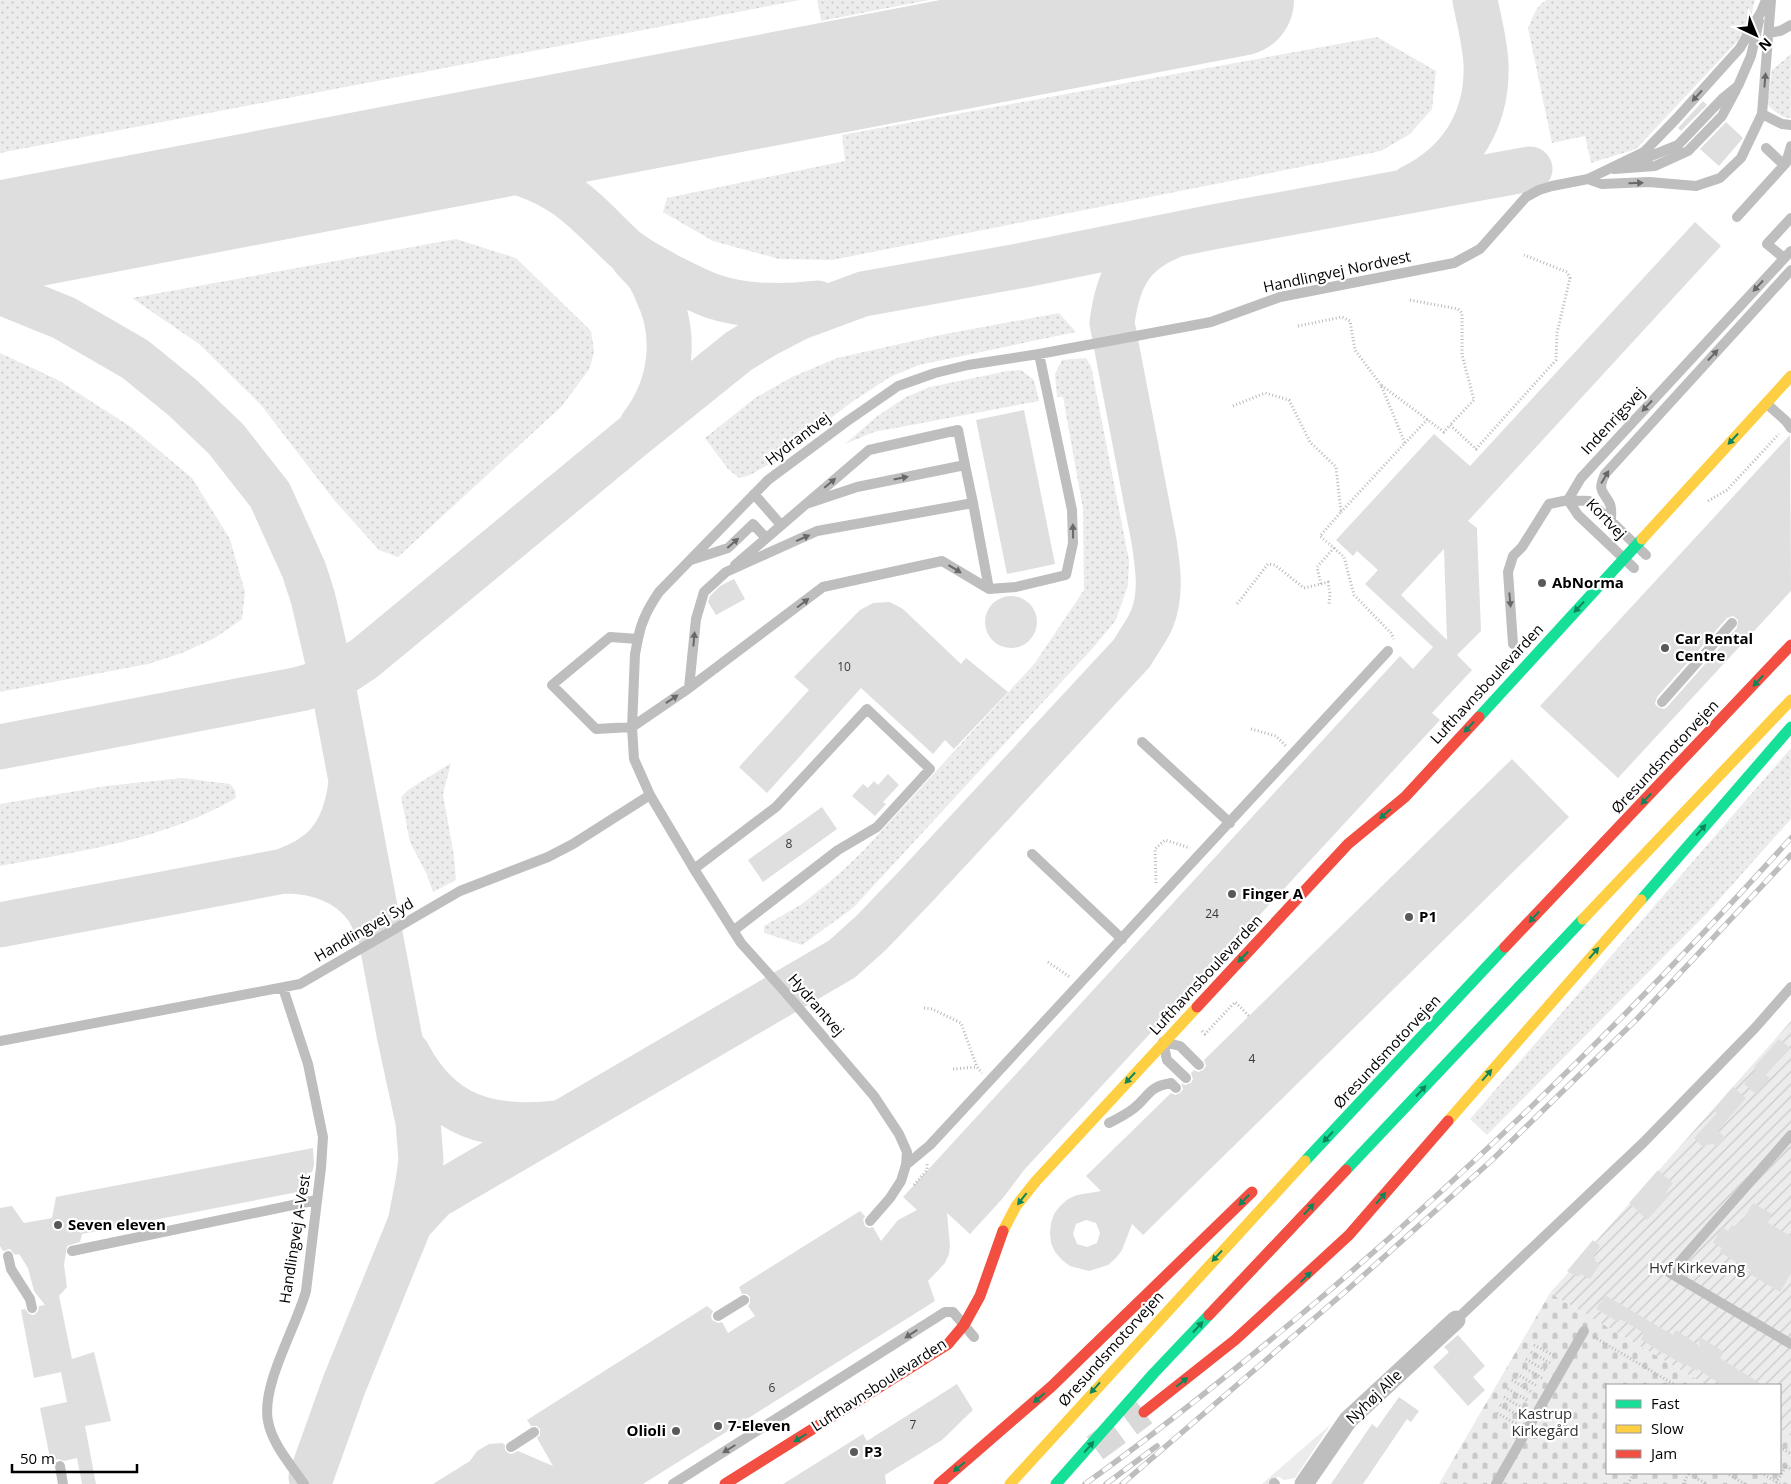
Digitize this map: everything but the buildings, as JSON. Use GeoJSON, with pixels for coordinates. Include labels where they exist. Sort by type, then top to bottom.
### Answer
{"type":"FeatureCollection","features":[{"type":"Feature","properties":{"kind":"main road","name":"Lufthavnsboulevarden"},"geometry":{"type":"LineString","coordinates":[[733,1482],[948,1344],[964,1325],[980,1296],[1001,1234],[1016,1206],[1036,1181],[1348,844],[1405,797],[1791,376]]}},
{"type":"Feature","properties":{"kind":"main road"},"geometry":{"type":"LineString","coordinates":[[1773,416],[1786,402]]}},
{"type":"Feature","properties":{"kind":"main road"},"geometry":{"type":"LineString","coordinates":[[1631,571],[1649,551]]}},
{"type":"Feature","properties":{"kind":"main road","name":"Øresundsmotorvejen"},"geometry":{"type":"LineString","coordinates":[[1010,1484],[1123,1357],[1791,645]]}},
{"type":"Feature","properties":{"kind":"main road"},"geometry":{"type":"LineString","coordinates":[[1056,1484],[1154,1373],[1791,700]]}},
{"type":"Feature","properties":{"kind":"main road"},"geometry":{"type":"LineString","coordinates":[[1144,1412],[1235,1340],[1303,1280],[1348,1235],[1791,727]]}},
{"type":"Feature","properties":{"kind":"main road","name":"Lufthavnsboulevarden"},"geometry":{"type":"LineString","coordinates":[[1106,1127],[1198,1027]]}},
{"type":"Feature","properties":{"kind":"main road"},"geometry":{"type":"LineString","coordinates":[[1316,1132],[1397,1063]]}},
{"type":"Feature","properties":{"kind":"main road"},"geometry":{"type":"LineString","coordinates":[[939,1484],[1051,1387],[1154,1290],[1259,1186]]}},
{"type":"Feature","properties":{"kind":"street","name":"Nyhøj Alle"},"geometry":{"type":"LineString","coordinates":[[1304,1484],[1348,1420],[1456,1320]]}},
{"type":"Feature","properties":{"kind":"lane"},"geometry":{"type":"LineString","coordinates":[[1588,179],[1644,152],[1676,120],[1740,48],[1766,0]]}},
{"type":"Feature","properties":{"kind":"lane"},"geometry":{"type":"LineString","coordinates":[[1588,179],[1602,184],[1649,182],[1696,186],[1720,178],[1741,158],[1762,114],[1771,0]]}},
{"type":"Feature","properties":{"kind":"lane"},"geometry":{"type":"LineString","coordinates":[[1605,170],[1642,160],[1678,145],[1722,99],[1738,86],[1752,56],[1761,12]]}},
{"type":"Feature","properties":{"kind":"lane"},"geometry":{"type":"LineString","coordinates":[[1768,33],[1780,31],[1791,25]]}},
{"type":"Feature","properties":{"kind":"lane"},"geometry":{"type":"LineString","coordinates":[[1762,114],[1782,124],[1791,126]]}},
{"type":"Feature","properties":{"kind":"lane"},"geometry":{"type":"LineString","coordinates":[[1737,217],[1784,165],[1791,146]]}},
{"type":"Feature","properties":{"kind":"lane"},"geometry":{"type":"LineString","coordinates":[[1766,148],[1784,165]]}},
{"type":"Feature","properties":{"kind":"lane","name":"Handlingvej Nordvest"},"geometry":{"type":"LineString","coordinates":[[1039,354],[1211,322],[1280,297],[1454,263],[1480,249],[1526,197],[1552,186],[1588,179]]}},
{"type":"Feature","properties":{"kind":"lane"},"geometry":{"type":"LineString","coordinates":[[1788,254],[1767,244],[1791,218]]}},
{"type":"Feature","properties":{"kind":"lane","name":"Indenrigsvej"},"geometry":{"type":"LineString","coordinates":[[1568,500],[1581,478],[1788,254]]}},
{"type":"Feature","properties":{"kind":"lane","name":"Indenrigsvej"},"geometry":{"type":"LineString","coordinates":[[1611,521],[1611,506],[1600,491],[1605,474],[1791,270]]}},
{"type":"Feature","properties":{"kind":"lane"},"geometry":{"type":"LineString","coordinates":[[638,639],[610,636],[552,685],[596,730],[632,727],[689,688],[824,587],[942,561],[989,589],[1016,587],[1066,575],[1073,543],[1072,510],[1039,354]]}},
{"type":"Feature","properties":{"kind":"lane","name":"Hydrantvej"},"geometry":{"type":"LineString","coordinates":[[632,727],[635,654],[639,630],[651,604],[659,592],[768,480],[898,386],[935,373],[968,365],[1039,354]]}},
{"type":"Feature","properties":{"kind":"lane"},"geometry":{"type":"LineString","coordinates":[[1766,403],[1773,416],[1789,425]]}},
{"type":"Feature","properties":{"kind":"lane"},"geometry":{"type":"LineString","coordinates":[[689,688],[696,619],[704,592],[869,450],[958,430],[989,589]]}},
{"type":"Feature","properties":{"kind":"lane"},"geometry":{"type":"LineString","coordinates":[[804,505],[857,487],[965,465]]}},
{"type":"Feature","properties":{"kind":"lane"},"geometry":{"type":"LineString","coordinates":[[754,494],[782,524]]}},
{"type":"Feature","properties":{"kind":"lane"},"geometry":{"type":"LineString","coordinates":[[1513,644],[1508,572],[1514,556],[1522,547],[1549,504],[1568,500],[1589,501],[1636,545],[1649,551]]}},
{"type":"Feature","properties":{"kind":"lane","name":"Kortvej"},"geometry":{"type":"LineString","coordinates":[[1568,500],[1578,515],[1624,558],[1631,571]]}},
{"type":"Feature","properties":{"kind":"lane"},"geometry":{"type":"LineString","coordinates":[[726,572],[817,531],[973,503]]}},
{"type":"Feature","properties":{"kind":"lane"},"geometry":{"type":"LineString","coordinates":[[690,560],[728,548],[753,524],[766,538]]}},
{"type":"Feature","properties":{"kind":"lane"},"geometry":{"type":"LineString","coordinates":[[1662,702],[1732,623]]}},
{"type":"Feature","properties":{"kind":"lane"},"geometry":{"type":"LineString","coordinates":[[870,1221],[890,1198],[901,1181],[906,1165],[930,1145],[1202,854],[1388,651]]}},
{"type":"Feature","properties":{"kind":"lane"},"geometry":{"type":"LineString","coordinates":[[694,868],[776,807],[867,709],[930,770],[877,827],[838,850],[733,931]]}},
{"type":"Feature","properties":{"kind":"lane"},"geometry":{"type":"LineString","coordinates":[[632,727],[634,759],[650,795]]}},
{"type":"Feature","properties":{"kind":"lane"},"geometry":{"type":"LineString","coordinates":[[1142,742],[1230,823]]}},
{"type":"Feature","properties":{"kind":"lane","name":"Hydrantvej"},"geometry":{"type":"LineString","coordinates":[[650,795],[741,943],[874,1096],[899,1134],[907,1152],[906,1165]]}},
{"type":"Feature","properties":{"kind":"lane","name":"Handlingvej Syd"},"geometry":{"type":"LineString","coordinates":[[0,1042],[300,984],[460,892],[556,853],[650,795]]}},
{"type":"Feature","properties":{"kind":"lane"},"geometry":{"type":"LineString","coordinates":[[1032,854],[1122,939]]}},
{"type":"Feature","properties":{"kind":"lane"},"geometry":{"type":"LineString","coordinates":[[1456,1320],[1643,1144],[1755,1028],[1791,987]]}},
{"type":"Feature","properties":{"kind":"lane","name":"Handlingvej A-Vest"},"geometry":{"type":"LineString","coordinates":[[283,988],[308,1064],[323,1137],[306,1290],[302,1307],[269,1390],[267,1407],[268,1422],[274,1437],[304,1484]]}},
{"type":"Feature","properties":{"kind":"lane"},"geometry":{"type":"LineString","coordinates":[[1186,1078],[1161,1067],[1163,1042],[1180,1046],[1199,1065]]}},
{"type":"Feature","properties":{"kind":"lane"},"geometry":{"type":"LineString","coordinates":[[1106,1127],[1134,1109],[1150,1090],[1159,1085],[1170,1083],[1176,1088]]}},
{"type":"Feature","properties":{"kind":"lane"},"geometry":{"type":"LineString","coordinates":[[1791,1135],[1670,1273],[1791,1344]]}},
{"type":"Feature","properties":{"kind":"lane"},"geometry":{"type":"LineString","coordinates":[[1781,1147],[1791,1152]]}},
{"type":"Feature","properties":{"kind":"lane"},"geometry":{"type":"LineString","coordinates":[[72,1251],[317,1200]]}},
{"type":"Feature","properties":{"kind":"lane"},"geometry":{"type":"LineString","coordinates":[[8,1256],[11,1269],[30,1299],[32,1308]]}},
{"type":"Feature","properties":{"kind":"lane"},"geometry":{"type":"LineString","coordinates":[[718,1316],[744,1300]]}},
{"type":"Feature","properties":{"kind":"lane"},"geometry":{"type":"LineString","coordinates":[[673,1484],[946,1312],[953,1312],[974,1337]]}},
{"type":"Feature","properties":{"kind":"lane"},"geometry":{"type":"LineString","coordinates":[[1496,1484],[1584,1332]]}},
{"type":"Feature","properties":{"kind":"lane"},"geometry":{"type":"LineString","coordinates":[[511,1447],[534,1432]]}},
{"type":"Feature","properties":{"kind":"lane"},"geometry":{"type":"LineString","coordinates":[[60,1466],[63,1484]]}},
{"type":"Feature","properties":{"kind":"path"},"geometry":{"type":"LineString","coordinates":[[1450,425],[1476,449],[1556,360],[1557,333],[1570,278],[1567,272],[1524,255]]}},
{"type":"Feature","properties":{"kind":"path"},"geometry":{"type":"LineString","coordinates":[[1381,385],[1444,432],[1474,400],[1462,355],[1462,313],[1458,309],[1410,300]]}},
{"type":"Feature","properties":{"kind":"path"},"geometry":{"type":"LineString","coordinates":[[1298,326],[1342,317],[1350,321],[1355,350],[1381,385],[1405,444]]}},
{"type":"Feature","properties":{"kind":"path"},"geometry":{"type":"LineString","coordinates":[[1233,406],[1265,393],[1289,400],[1310,442],[1336,467],[1341,512]]}},
{"type":"Feature","properties":{"kind":"path"},"geometry":{"type":"LineString","coordinates":[[1320,584],[1317,567],[1334,548],[1320,536],[1428,419]]}},
{"type":"Feature","properties":{"kind":"path"},"geometry":{"type":"LineString","coordinates":[[1702,507],[1708,500],[1727,490],[1779,433],[1789,425]]}},
{"type":"Feature","properties":{"kind":"path"},"geometry":{"type":"LineString","coordinates":[[1237,604],[1268,564],[1275,566],[1304,588],[1328,582],[1329,604]]}},
{"type":"Feature","properties":{"kind":"path"},"geometry":{"type":"LineString","coordinates":[[1251,729],[1276,736],[1294,754]]}},
{"type":"Feature","properties":{"kind":"path"},"geometry":{"type":"LineString","coordinates":[[1159,899],[1156,896],[1155,849],[1165,840],[1189,847],[1202,854]]}},
{"type":"Feature","properties":{"kind":"path"},"geometry":{"type":"LineString","coordinates":[[1198,1027],[1205,1034],[1235,1002],[1249,1016]]}},
{"type":"Feature","properties":{"kind":"path"},"geometry":{"type":"LineString","coordinates":[[924,1008],[961,1023],[976,1068],[990,1081]]}},
{"type":"Feature","properties":{"kind":"path"},"geometry":{"type":"LineString","coordinates":[[953,1069],[976,1068]]}},
{"type":"Feature","properties":{"kind":"path"},"geometry":{"type":"LineString","coordinates":[[1584,1332],[1673,1384]]}},
{"type":"Feature","properties":{"kind":"path"},"geometry":{"type":"LineString","coordinates":[[1534,1344],[1547,1396]]}},
{"type":"Feature","properties":{"kind":"path"},"geometry":{"type":"LineString","coordinates":[[1531,1352],[1547,1396]]}},
{"type":"Feature","properties":{"kind":"path"},"geometry":{"type":"LineString","coordinates":[[1526,1359],[1547,1396]]}},
{"type":"Feature","properties":{"kind":"path"},"geometry":{"type":"LineString","coordinates":[[1523,1367],[1547,1396]]}},
{"type":"Feature","properties":{"kind":"path"},"geometry":{"type":"LineString","coordinates":[[1517,1374],[1547,1396]]}},
{"type":"Feature","properties":{"kind":"path"},"geometry":{"type":"LineString","coordinates":[[1512,1380],[1547,1396]]}},
{"type":"Feature","properties":{"kind":"path"},"geometry":{"type":"LineString","coordinates":[[1508,1389],[1547,1396]]}},
{"type":"Feature","properties":{"kind":"path"},"geometry":{"type":"LineString","coordinates":[[1504,1397],[1547,1396]]}},
{"type":"Feature","properties":{"kind":"path"},"geometry":{"type":"LineString","coordinates":[[1500,1405],[1547,1396]]}},
{"type":"Feature","properties":{"kind":"path"},"geometry":{"type":"LineString","coordinates":[[1497,1414],[1547,1396]]}},
{"type":"Feature","properties":{"kind":"path"},"geometry":{"type":"LineString","coordinates":[[1781,1464],[1791,1470]]}},
{"type":"Feature","properties":{"kind":"path"},"geometry":{"type":"LineString","coordinates":[[1763,1474],[1778,1483],[1786,1466]]}},
{"type":"Feature","properties":{"kind":"path"},"geometry":{"type":"LineString","coordinates":[[1691,1474],[1707,1484]]}},
{"type":"Feature","properties":{"kind":"path"},"geometry":{"type":"LineString","coordinates":[[1728,1474],[1745,1484]]}},
{"type":"Feature","properties":{"kind":"green space"},"geometry":{"type":"Polygon","coordinates":[[[0,0],[800,0],[0,153],[0,0]]]}},
{"type":"Feature","properties":{"kind":"green space"},"geometry":{"type":"Polygon","coordinates":[[[817,0],[929,0],[821,21],[817,0]]]}},
{"type":"Feature","properties":{"kind":"green space"},"geometry":{"type":"Polygon","coordinates":[[[1547,0],[1755,0],[1747,31],[1636,149],[1591,163],[1585,136],[1552,143],[1528,28],[1537,8],[1547,0]]]}},
{"type":"Feature","properties":{"kind":"green space"},"geometry":{"type":"Polygon","coordinates":[[[1377,37],[1436,71],[1432,109],[1410,134],[1381,151],[832,260],[779,259],[713,241],[663,212],[667,198],[845,161],[842,135],[1377,37]]]}},
{"type":"Feature","properties":{"kind":"green space"},"geometry":{"type":"Polygon","coordinates":[[[1791,54],[1791,118],[1787,118],[1775,112],[1767,104],[1772,70],[1791,54]]]}},
{"type":"Feature","properties":{"kind":"green space"},"geometry":{"type":"Polygon","coordinates":[[[456,239],[516,258],[591,331],[594,351],[590,368],[562,406],[398,557],[379,550],[334,500],[261,405],[199,344],[132,298],[456,239]]]}},
{"type":"Feature","properties":{"kind":"green space"},"geometry":{"type":"Polygon","coordinates":[[[1059,313],[1076,332],[919,365],[890,377],[852,402],[773,462],[750,475],[739,478],[728,469],[705,438],[755,398],[792,377],[837,358],[940,335],[1059,313]]]}},
{"type":"Feature","properties":{"kind":"green space"},"geometry":{"type":"Polygon","coordinates":[[[0,353],[58,380],[131,427],[192,478],[230,539],[245,592],[242,619],[215,638],[182,653],[148,664],[0,692],[0,353]]]}},
{"type":"Feature","properties":{"kind":"green space"},"geometry":{"type":"Polygon","coordinates":[[[1086,358],[1091,366],[1129,560],[1128,585],[1116,620],[1092,649],[853,908],[802,945],[764,933],[764,926],[802,904],[839,874],[864,850],[1035,663],[1084,590],[1083,509],[1063,397],[1057,397],[1055,374],[1062,360],[1086,358]]]}},
{"type":"Feature","properties":{"kind":"green space"},"geometry":{"type":"Polygon","coordinates":[[[1021,370],[1034,380],[1039,401],[874,432],[845,444],[876,417],[906,397],[930,387],[1007,371],[1021,370]]]}},
{"type":"Feature","properties":{"kind":"green space"},"geometry":{"type":"Polygon","coordinates":[[[1791,748],[1791,819],[1709,911],[1487,1135],[1470,1119],[1791,748]]]}},
{"type":"Feature","properties":{"kind":"green space"},"geometry":{"type":"Polygon","coordinates":[[[451,763],[443,794],[454,856],[456,880],[433,892],[427,875],[410,842],[401,797],[408,790],[451,763]]]}},
{"type":"Feature","properties":{"kind":"green space"},"geometry":{"type":"Polygon","coordinates":[[[182,778],[230,784],[235,790],[236,798],[209,812],[151,834],[91,849],[0,866],[0,804],[106,786],[182,778]]]}},
{"type":"Feature","properties":{"kind":"green space","name":"Hvf Kirkevang"},"geometry":{"type":"Polygon","coordinates":[[[1791,1021],[1791,1436],[1781,1430],[1781,1384],[1704,1384],[1550,1293],[1791,1021]]]}},
{"type":"Feature","properties":{"kind":"green space","name":"Kastrup Kirkegård"},"geometry":{"type":"Polygon","coordinates":[[[1550,1293],[1704,1384],[1606,1384],[1606,1474],[1781,1474],[1781,1430],[1791,1436],[1791,1484],[1439,1484],[1550,1293]]]}},
{"type":"Feature","properties":{"kind":"green space"},"geometry":{"type":"Polygon","coordinates":[[[1331,1424],[1295,1478],[1284,1480],[1278,1476],[1272,1484],[1262,1484],[1331,1424]]]}},
{"type":"Feature","properties":{"kind":"taxiway"},"geometry":{"type":"LineString","coordinates":[[1412,187],[1445,165],[1468,137],[1476,121],[1482,103],[1486,64],[1475,0]]}},
{"type":"Feature","properties":{"kind":"taxiway"},"geometry":{"type":"LineString","coordinates":[[394,162],[467,161],[523,174],[548,185],[568,197],[635,256],[667,275],[700,291],[724,300],[750,304],[791,305],[817,303]]}},
{"type":"Feature","properties":{"kind":"taxiway"},"geometry":{"type":"LineString","coordinates":[[0,747],[300,689],[332,680],[365,658],[739,351],[798,318],[863,294],[1530,169]]}},
{"type":"Feature","properties":{"kind":"taxiway"},"geometry":{"type":"LineString","coordinates":[[410,1223],[434,1197],[842,959],[871,933],[918,884],[1132,653],[1150,623],[1155,610],[1158,571],[1154,541],[1112,323],[1117,295],[1134,261],[1144,252],[1168,238]]}},
{"type":"Feature","properties":{"kind":"taxiway"},"geometry":{"type":"LineString","coordinates":[[633,258],[649,276],[664,309],[668,326],[669,344],[665,378],[660,394],[642,425]]}},
{"type":"Feature","properties":{"kind":"taxiway"},"geometry":{"type":"LineString","coordinates":[[0,292],[64,318],[135,359],[183,398],[226,439],[270,495],[304,570],[313,598],[332,680],[399,1034],[418,1122],[421,1160],[410,1223],[344,1385],[311,1477]]}},
{"type":"Feature","properties":{"kind":"taxiway"},"geometry":{"type":"LineString","coordinates":[[284,871],[309,859],[329,842],[335,834],[344,814],[351,782]]}},
{"type":"Feature","properties":{"kind":"taxiway"},"geometry":{"type":"LineString","coordinates":[[0,925],[284,871],[296,871],[319,875],[350,890],[368,910],[378,929]]}},
{"type":"Feature","properties":{"kind":"taxiway"},"geometry":{"type":"LineString","coordinates":[[408,1054],[421,1076],[436,1093],[452,1106],[470,1115],[490,1121],[511,1124],[558,1123]]}},
{"type":"Feature","properties":{"kind":"runway"},"geometry":{"type":"LineString","coordinates":[[0,237],[1238,0]]}},
{"type":"Feature","properties":{"kind":"tunnel"},"geometry":{"type":"LineString","coordinates":[[1095,1448],[1144,1412]]}},
{"type":"Feature","properties":{"kind":"railway"},"geometry":{"type":"LineString","coordinates":[[1085,1484],[1260,1349],[1441,1192],[1620,1019],[1678,960],[1791,838]]}},
{"type":"Feature","properties":{"kind":"railway"},"geometry":{"type":"LineString","coordinates":[[1122,1484],[1346,1291],[1491,1161],[1638,1018],[1791,855]]}},
{"type":"Feature","properties":{"kind":"railway"},"geometry":{"type":"LineString","coordinates":[[1106,1484],[1157,1446]]}},
{"type":"Feature","properties":{"kind":"traffic: fast"},"geometry":{"type":"LineString","coordinates":[[1479,717],[1642,539]]}},
{"type":"Feature","properties":{"kind":"traffic: fast"},"geometry":{"type":"LineString","coordinates":[[1641,900],[1791,727]]}},
{"type":"Feature","properties":{"kind":"traffic: fast"},"geometry":{"type":"LineString","coordinates":[[1346,1170],[1583,919]]}},
{"type":"Feature","properties":{"kind":"traffic: fast"},"geometry":{"type":"LineString","coordinates":[[1305,1161],[1505,947]]}},
{"type":"Feature","properties":{"kind":"traffic: fast"},"geometry":{"type":"LineString","coordinates":[[1056,1484],[1154,1373],[1209,1315]]}},
{"type":"Feature","properties":{"kind":"traffic: slow"},"geometry":{"type":"LineString","coordinates":[[1642,539],[1791,376]]}},
{"type":"Feature","properties":{"kind":"traffic: slow"},"geometry":{"type":"LineString","coordinates":[[1583,919],[1791,700]]}},
{"type":"Feature","properties":{"kind":"traffic: slow"},"geometry":{"type":"LineString","coordinates":[[1448,1121],[1641,900]]}},
{"type":"Feature","properties":{"kind":"traffic: slow"},"geometry":{"type":"LineString","coordinates":[[1003,1231],[1016,1206],[1036,1181],[1197,1007]]}},
{"type":"Feature","properties":{"kind":"traffic: slow"},"geometry":{"type":"LineString","coordinates":[[1010,1484],[1305,1161]]}},
{"type":"Feature","properties":{"kind":"traffic: jam"},"geometry":{"type":"LineString","coordinates":[[1505,947],[1791,645]]}},
{"type":"Feature","properties":{"kind":"traffic: jam"},"geometry":{"type":"LineString","coordinates":[[1197,1007],[1348,844],[1405,797],[1479,717]]}},
{"type":"Feature","properties":{"kind":"traffic: jam"},"geometry":{"type":"LineString","coordinates":[[1144,1412],[1235,1340],[1349,1235],[1448,1121]]}},
{"type":"Feature","properties":{"kind":"traffic: jam"},"geometry":{"type":"LineString","coordinates":[[1209,1315],[1346,1170]]}},
{"type":"Feature","properties":{"kind":"traffic: jam"},"geometry":{"type":"LineString","coordinates":[[939,1484],[1051,1387],[1252,1192]]}},
{"type":"Feature","properties":{"kind":"traffic: jam"},"geometry":{"type":"LineString","coordinates":[[725,1484],[948,1344],[964,1325],[980,1296],[1003,1231]]}},
{"type":"Feature","properties":{"kind":"place","name":"AbNorma"},"geometry":{"type":"Point","coordinates":[1542,583]}},
{"type":"Feature","properties":{"kind":"place","name":"Car Rental Centre"},"geometry":{"type":"Point","coordinates":[1665,648]}},
{"type":"Feature","properties":{"kind":"place","name":"Finger A"},"geometry":{"type":"Point","coordinates":[1232,894]}},
{"type":"Feature","properties":{"kind":"place","name":"P1"},"geometry":{"type":"Point","coordinates":[1409,917]}},
{"type":"Feature","properties":{"kind":"place","name":"Seven eleven"},"geometry":{"type":"Point","coordinates":[58,1225]}},
{"type":"Feature","properties":{"kind":"place","name":"7-Eleven"},"geometry":{"type":"Point","coordinates":[718,1426]}},
{"type":"Feature","properties":{"kind":"place","name":"Olioli"},"geometry":{"type":"Point","coordinates":[676,1431]}},
{"type":"Feature","properties":{"kind":"place","name":"P3"},"geometry":{"type":"Point","coordinates":[854,1452]}}]}
